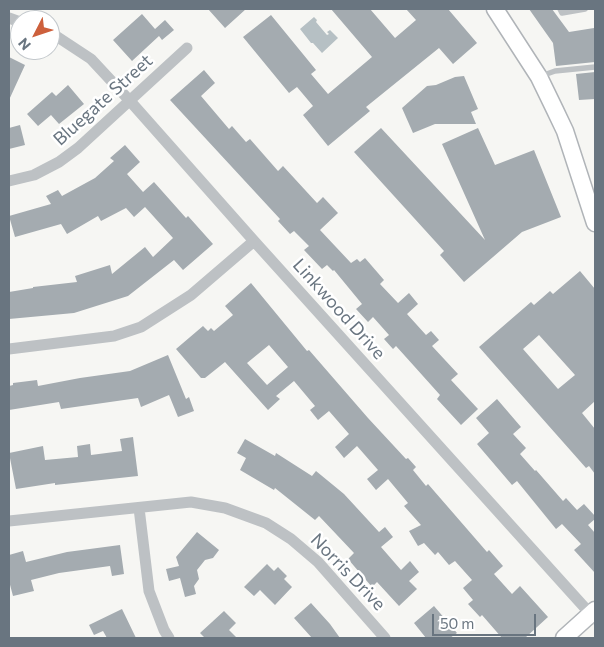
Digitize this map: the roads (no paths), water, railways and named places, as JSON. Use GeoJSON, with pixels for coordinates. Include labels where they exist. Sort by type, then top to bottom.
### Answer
{"type":"FeatureCollection","features":[{"type":"Feature","properties":{"kind":"street"},"geometry":{"type":"LineString","coordinates":[[494,9],[539,77],[565,131],[595,223]]}},
{"type":"Feature","properties":{"kind":"street","name":"Linkwood Drive"},"geometry":{"type":"LineString","coordinates":[[60,39],[91,59],[130,101],[254,241],[594,614]]}},
{"type":"Feature","properties":{"kind":"street","name":"Bluegate Street"},"geometry":{"type":"LineString","coordinates":[[9,181],[34,175],[59,162],[78,148],[187,48]]}},
{"type":"Feature","properties":{"kind":"street"},"geometry":{"type":"LineString","coordinates":[[9,349],[114,336],[141,327],[191,295],[254,241]]}},
{"type":"Feature","properties":{"kind":"street","name":"Norris Drive"},"geometry":{"type":"LineString","coordinates":[[9,521],[191,502],[225,508],[266,524],[291,539],[318,562],[385,638]]}},
{"type":"Feature","properties":{"kind":"street"},"geometry":{"type":"LineString","coordinates":[[139,508],[149,590],[164,630],[169,638]]}},
{"type":"Feature","properties":{"kind":"street"},"geometry":{"type":"LineString","coordinates":[[564,638],[594,614]]}},
{"type":"Feature","properties":{"kind":"lane"},"geometry":{"type":"LineString","coordinates":[[560,9],[562,13],[585,9]]}},
{"type":"Feature","properties":{"kind":"lane"},"geometry":{"type":"LineString","coordinates":[[539,77],[555,70],[595,67]]}}]}
